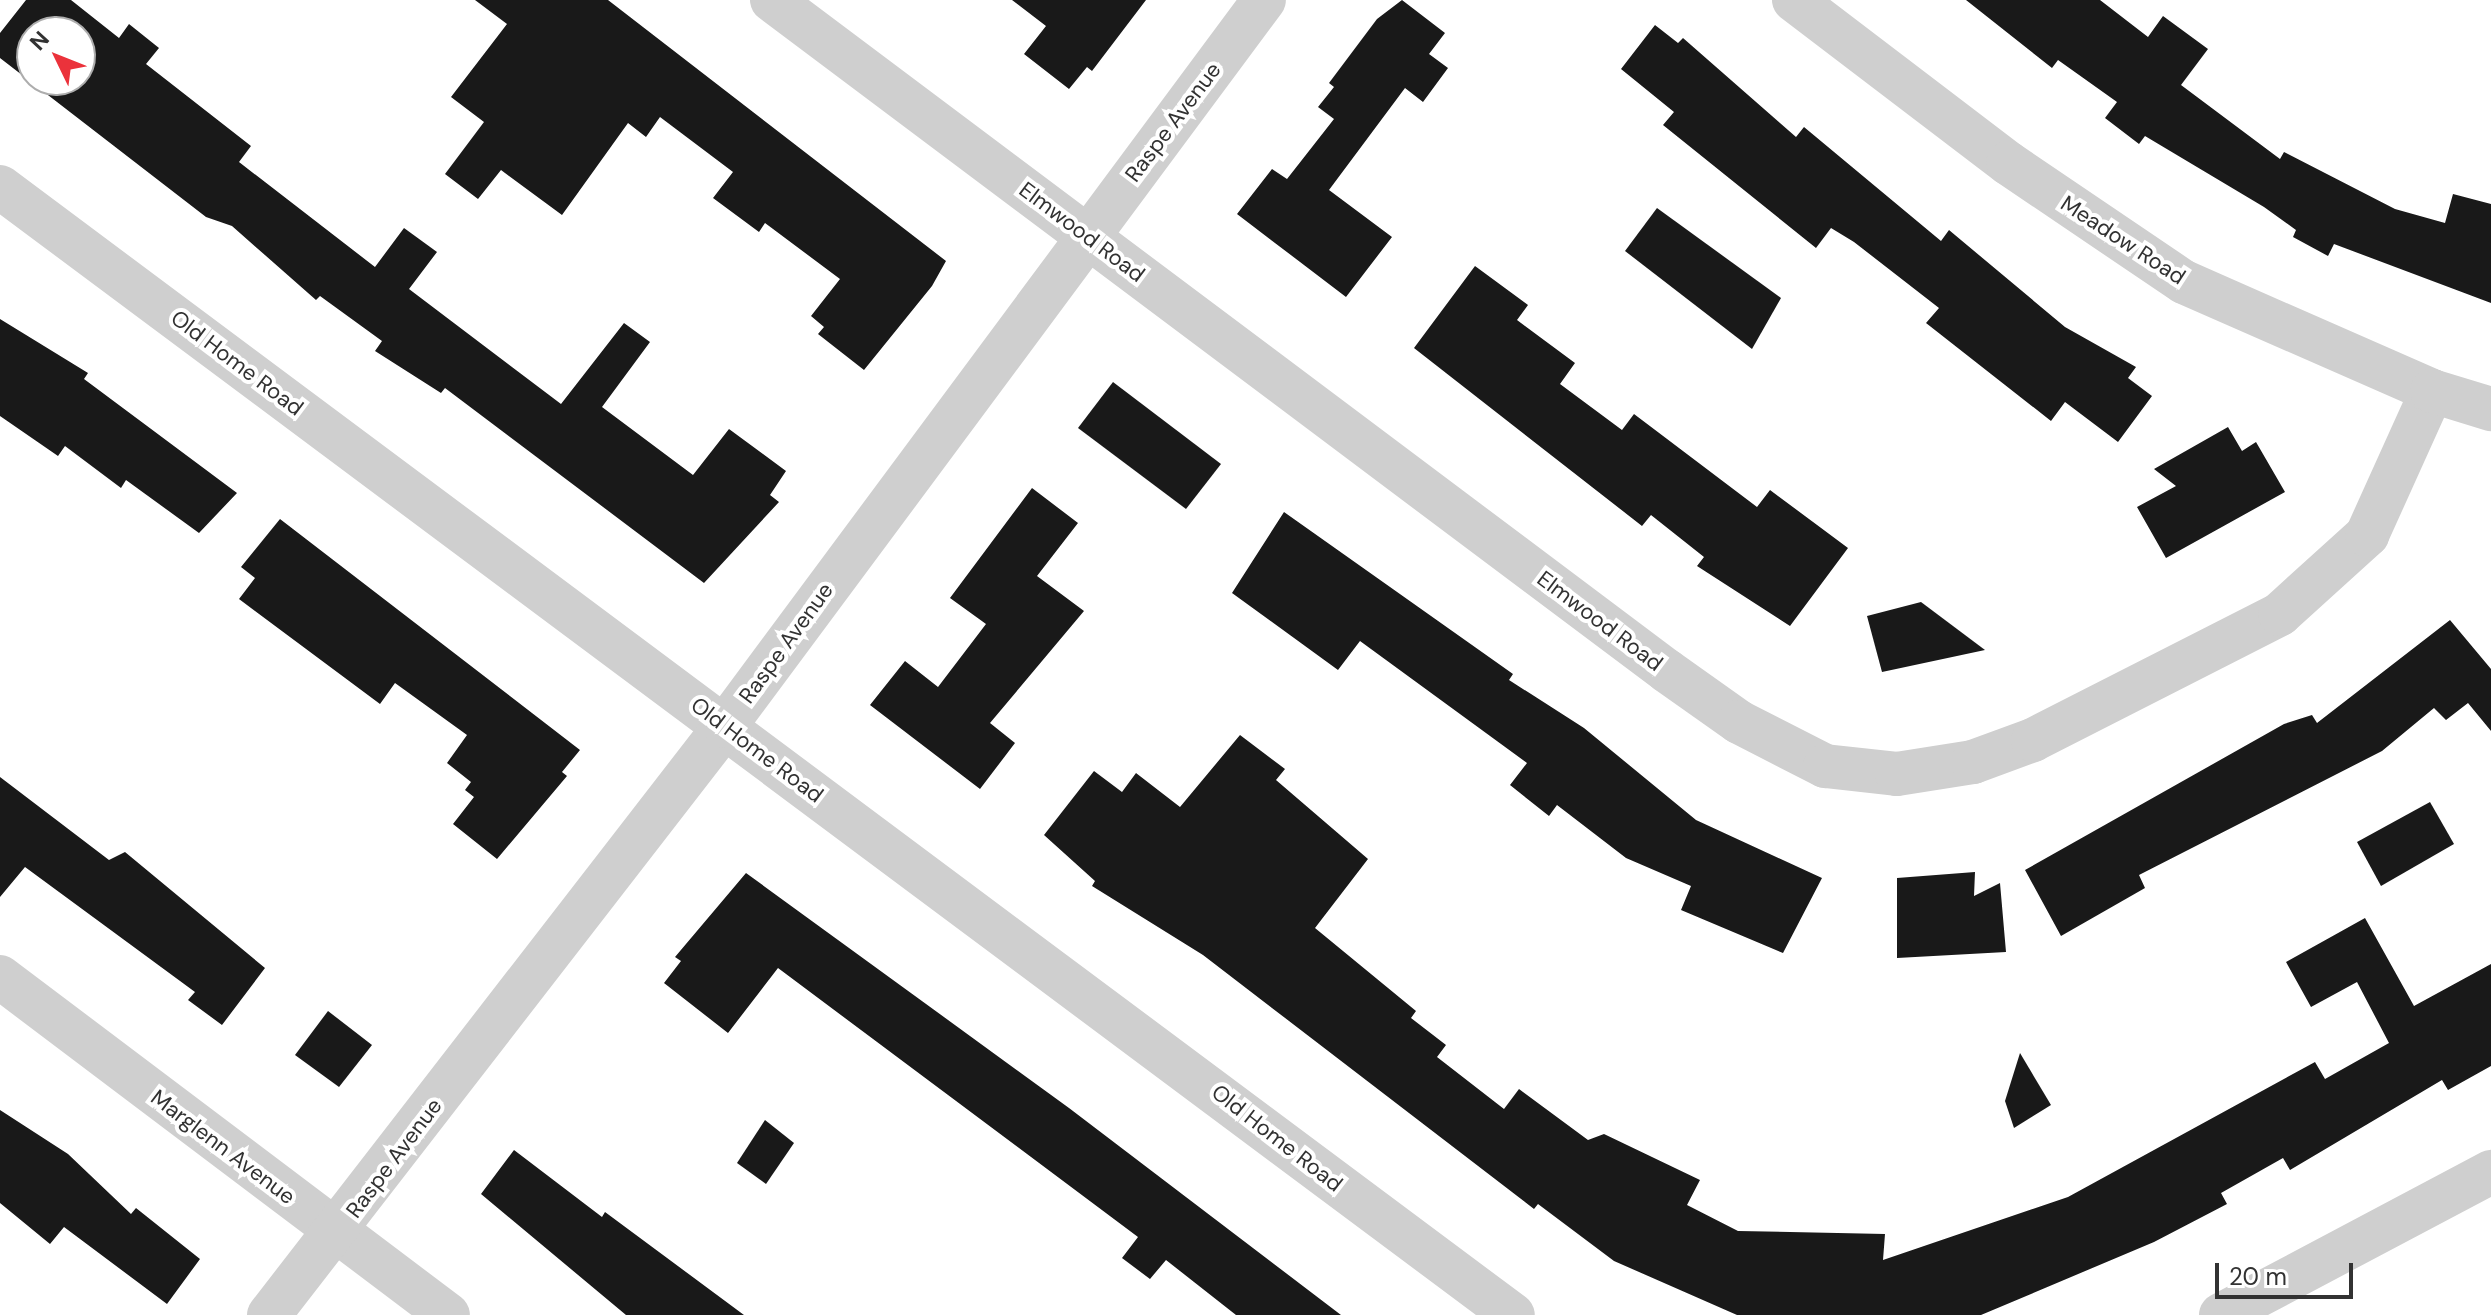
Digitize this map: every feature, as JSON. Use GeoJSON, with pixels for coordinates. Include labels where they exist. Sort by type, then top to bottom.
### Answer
{"type":"FeatureCollection","features":[{"type":"Feature","properties":{"kind":"street","name":"Elmwood Road"},"geometry":{"type":"LineString","coordinates":[[772,0],[1739,722],[1825,766],[1864,773],[1937,771],[2033,740],[2280,614],[2367,535],[2432,391]]}},
{"type":"Feature","properties":{"kind":"street","name":"Raspe Avenue"},"geometry":{"type":"LineString","coordinates":[[269,1315],[337,1233],[725,726],[1264,0]]}},
{"type":"Feature","properties":{"kind":"street","name":"Meadow Road"},"geometry":{"type":"LineString","coordinates":[[1794,0],[2008,163],[2184,282],[2432,391],[2491,409]]}},
{"type":"Feature","properties":{"kind":"street","name":"Old Home Road"},"geometry":{"type":"LineString","coordinates":[[0,187],[1513,1315]]}},
{"type":"Feature","properties":{"kind":"street","name":"Marglenn Avenue"},"geometry":{"type":"LineString","coordinates":[[0,977],[448,1315]]}},
{"type":"Feature","properties":{"kind":"street"},"geometry":{"type":"LineString","coordinates":[[2221,1315],[2489,1178]]}},
{"type":"Feature","properties":{"kind":"building"},"geometry":{"type":"Polygon","coordinates":[[[26,0],[71,0],[91,16],[16,16],[16,70],[0,58],[0,33],[26,0]]]}},
{"type":"Feature","properties":{"kind":"building"},"geometry":{"type":"Polygon","coordinates":[[[475,0],[608,0],[946,261],[932,286],[864,370],[818,334],[824,327],[811,316],[840,279],[765,223],[759,232],[713,198],[733,172],[660,117],[646,137],[628,123],[562,215],[501,170],[478,199],[445,174],[484,122],[451,97],[507,24],[475,0]]]}},
{"type":"Feature","properties":{"kind":"building"},"geometry":{"type":"Polygon","coordinates":[[[1012,0],[1146,0],[1092,71],[1087,67],[1069,89],[1024,54],[1046,26],[1012,0]]]}},
{"type":"Feature","properties":{"kind":"building"},"geometry":{"type":"Polygon","coordinates":[[[1402,0],[1445,33],[1429,54],[1448,68],[1423,102],[1405,88],[1329,190],[1392,237],[1346,297],[1237,214],[1272,169],[1287,179],[1334,119],[1318,107],[1334,87],[1329,83],[1377,19],[1402,0]]]}},
{"type":"Feature","properties":{"kind":"building"},"geometry":{"type":"Polygon","coordinates":[[[1966,0],[2100,0],[2148,37],[2163,16],[2208,49],[2181,85],[2280,159],[2284,152],[2395,209],[2445,223],[2453,194],[2491,204],[2491,303],[2334,244],[2328,256],[2293,237],[2296,230],[2264,207],[2145,136],[2139,144],[2105,118],[2117,102],[2058,60],[2052,68],[1966,0]]]}},
{"type":"Feature","properties":{"kind":"building"},"geometry":{"type":"Polygon","coordinates":[[[96,20],[119,38],[129,24],[159,48],[146,64],[251,146],[239,162],[375,267],[404,228],[437,252],[409,289],[561,404],[624,323],[650,342],[602,407],[693,475],[729,429],[786,471],[770,495],[779,502],[704,583],[445,388],[441,393],[375,351],[382,341],[320,296],[316,300],[232,226],[206,217],[49,96],[96,96],[96,20]]]}},
{"type":"Feature","properties":{"kind":"building"},"geometry":{"type":"Polygon","coordinates":[[[1655,25],[1678,43],[1683,38],[1796,137],[1804,127],[1941,241],[1949,230],[2065,327],[2136,367],[2128,378],[2152,396],[2118,442],[2065,402],[2051,421],[1926,323],[1939,308],[1854,242],[1831,228],[1816,248],[1663,125],[1674,112],[1621,69],[1655,25]]]}},
{"type":"Feature","properties":{"kind":"building"},"geometry":{"type":"Polygon","coordinates":[[[1657,208],[1781,298],[1752,349],[1625,251],[1657,208]]]}},
{"type":"Feature","properties":{"kind":"building"},"geometry":{"type":"Polygon","coordinates":[[[1475,266],[1528,305],[1517,320],[1575,363],[1560,384],[1622,430],[1634,414],[1757,507],[1770,490],[1848,548],[1790,626],[1697,566],[1704,557],[1651,515],[1642,526],[1414,348],[1475,266]]]}},
{"type":"Feature","properties":{"kind":"building"},"geometry":{"type":"Polygon","coordinates":[[[0,319],[88,373],[84,379],[237,493],[199,533],[126,480],[121,488],[65,446],[58,456],[0,416],[0,319]]]}},
{"type":"Feature","properties":{"kind":"building"},"geometry":{"type":"Polygon","coordinates":[[[1113,382],[1221,464],[1186,509],[1078,428],[1113,382]]]}},
{"type":"Feature","properties":{"kind":"building"},"geometry":{"type":"Polygon","coordinates":[[[2228,427],[2242,451],[2256,442],[2285,492],[2166,558],[2137,507],[2176,486],[2154,469],[2228,427]]]}},
{"type":"Feature","properties":{"kind":"building"},"geometry":{"type":"Polygon","coordinates":[[[1032,488],[1078,523],[1037,576],[1084,611],[990,723],[1015,743],[980,789],[870,705],[905,661],[938,687],[986,624],[950,598],[1032,488]]]}},
{"type":"Feature","properties":{"kind":"building"},"geometry":{"type":"Polygon","coordinates":[[[1284,512],[1513,674],[1509,680],[1584,728],[1696,820],[1822,878],[1783,953],[1681,910],[1691,886],[1626,858],[1557,805],[1549,816],[1510,785],[1527,763],[1360,641],[1338,670],[1232,593],[1284,512]]]}},
{"type":"Feature","properties":{"kind":"building"},"geometry":{"type":"Polygon","coordinates":[[[280,519],[580,750],[562,772],[567,776],[497,859],[453,824],[474,797],[465,790],[471,782],[447,763],[467,735],[395,683],[380,704],[239,599],[255,578],[241,567],[280,519]]]}},
{"type":"Feature","properties":{"kind":"building"},"geometry":{"type":"Polygon","coordinates":[[[1921,602],[1985,650],[1882,672],[1867,616],[1921,602]]]}},
{"type":"Feature","properties":{"kind":"building"},"geometry":{"type":"Polygon","coordinates":[[[2450,620],[2491,669],[2491,731],[2468,703],[2446,720],[2434,708],[2382,751],[2139,875],[2145,888],[2061,936],[2025,870],[2284,724],[2312,715],[2317,723],[2450,620]]]}},
{"type":"Feature","properties":{"kind":"building"},"geometry":{"type":"Polygon","coordinates":[[[1240,735],[1285,769],[1276,780],[1368,859],[1315,928],[1416,1011],[1411,1018],[1446,1045],[1437,1057],[1504,1109],[1519,1089],[1588,1140],[1604,1134],[1700,1180],[1687,1205],[1738,1231],[1885,1234],[1883,1260],[2068,1197],[2315,1062],[2325,1079],[2389,1043],[2357,982],[2311,1007],[2286,962],[2365,918],[2414,1006],[2491,964],[2491,1066],[2448,1090],[2442,1080],[2290,1170],[2283,1158],[2221,1193],[2227,1204],[2154,1242],[1981,1315],[1737,1315],[1614,1261],[1538,1204],[1534,1209],[1203,955],[1092,886],[1095,881],[1044,835],[1094,771],[1122,792],[1136,773],[1180,807],[1240,735]]]}},
{"type":"Feature","properties":{"kind":"building"},"geometry":{"type":"Polygon","coordinates":[[[0,777],[109,860],[125,852],[265,968],[222,1025],[188,1000],[195,992],[25,867],[0,897],[0,777]]]}},
{"type":"Feature","properties":{"kind":"building"},"geometry":{"type":"Polygon","coordinates":[[[2430,802],[2454,844],[2381,886],[2357,842],[2430,802]]]}},
{"type":"Feature","properties":{"kind":"building"},"geometry":{"type":"Polygon","coordinates":[[[1975,872],[1974,896],[2000,883],[2006,952],[1897,958],[1897,878],[1975,872]]]}},
{"type":"Feature","properties":{"kind":"building"},"geometry":{"type":"Polygon","coordinates":[[[746,873],[1069,1108],[1341,1315],[1236,1315],[1166,1260],[1150,1279],[1122,1258],[1138,1237],[778,968],[728,1033],[664,983],[681,961],[675,957],[746,873]]]}},
{"type":"Feature","properties":{"kind":"building"},"geometry":{"type":"Polygon","coordinates":[[[328,1011],[372,1045],[339,1087],[295,1055],[328,1011]]]}},
{"type":"Feature","properties":{"kind":"building"},"geometry":{"type":"Polygon","coordinates":[[[2020,1053],[2051,1105],[2014,1128],[2005,1101],[2020,1053]]]}},
{"type":"Feature","properties":{"kind":"building"},"geometry":{"type":"Polygon","coordinates":[[[0,1110],[68,1154],[131,1214],[136,1208],[200,1259],[167,1304],[64,1227],[50,1244],[0,1203],[0,1110]]]}},
{"type":"Feature","properties":{"kind":"building"},"geometry":{"type":"Polygon","coordinates":[[[765,1120],[794,1143],[766,1184],[737,1163],[765,1120]]]}},
{"type":"Feature","properties":{"kind":"building"},"geometry":{"type":"Polygon","coordinates":[[[514,1150],[602,1217],[605,1212],[744,1315],[626,1315],[481,1194],[514,1150]]]}}]}
